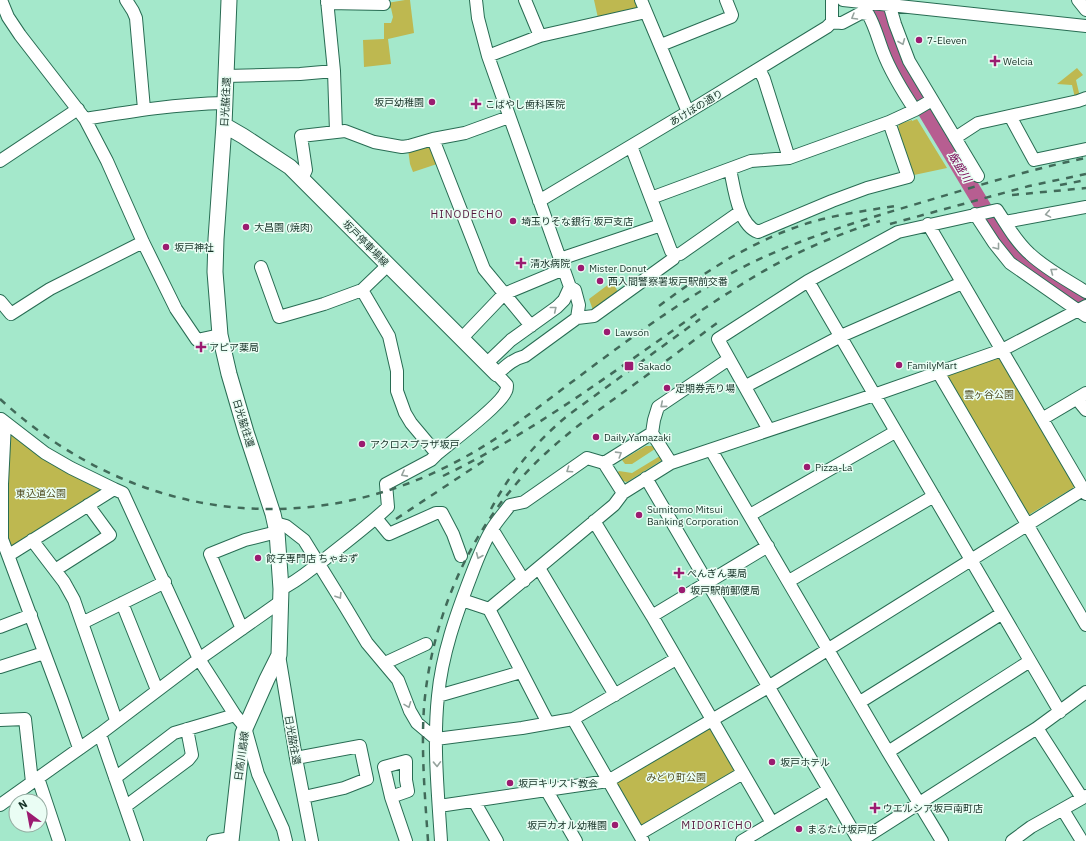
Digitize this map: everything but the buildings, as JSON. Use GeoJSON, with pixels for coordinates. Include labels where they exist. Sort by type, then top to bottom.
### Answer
{"type":"FeatureCollection","features":[{"type":"Feature","properties":{"kind":"main road","name":"日光脇往還"},"geometry":{"type":"LineString","coordinates":[[229,0],[224,125],[215,272],[220,335],[229,374],[276,527],[281,595],[279,655]]}},
{"type":"Feature","properties":{"kind":"main road","name":"坂戸停車場線"},"geometry":{"type":"LineString","coordinates":[[224,125],[275,156],[290,167],[498,374]]}},
{"type":"Feature","properties":{"kind":"main road","name":"日高川島線"},"geometry":{"type":"LineString","coordinates":[[231,840],[240,747],[245,727],[279,655]]}},
{"type":"Feature","properties":{"kind":"street"},"geometry":{"type":"LineString","coordinates":[[1,0],[8,17],[20,35],[81,114],[106,161],[176,310],[197,340],[220,335]]}},
{"type":"Feature","properties":{"kind":"street"},"geometry":{"type":"LineString","coordinates":[[126,0],[136,18],[144,109]]}},
{"type":"Feature","properties":{"kind":"street"},"geometry":{"type":"LineString","coordinates":[[476,0],[478,18],[488,56],[570,287],[575,290],[579,305],[577,318]]}},
{"type":"Feature","properties":{"kind":"street"},"geometry":{"type":"LineString","coordinates":[[525,0],[540,36]]}},
{"type":"Feature","properties":{"kind":"street"},"geometry":{"type":"LineString","coordinates":[[641,0],[688,112]]}},
{"type":"Feature","properties":{"kind":"street"},"geometry":{"type":"LineString","coordinates":[[661,45],[732,16],[726,0]]}},
{"type":"Feature","properties":{"kind":"street"},"geometry":{"type":"LineString","coordinates":[[832,0],[832,22],[842,24],[861,13],[868,14],[873,23],[882,52],[915,110]]}},
{"type":"Feature","properties":{"kind":"street"},"geometry":{"type":"LineString","coordinates":[[843,0],[888,3],[1086,26]]}},
{"type":"Feature","properties":{"kind":"street"},"geometry":{"type":"LineString","coordinates":[[1078,0],[1086,10]]}},
{"type":"Feature","properties":{"kind":"street"},"geometry":{"type":"LineString","coordinates":[[336,132],[334,71],[327,2],[384,4]]}},
{"type":"Feature","properties":{"kind":"street"},"geometry":{"type":"LineString","coordinates":[[888,3],[909,61],[978,176]]}},
{"type":"Feature","properties":{"kind":"street"},"geometry":{"type":"LineString","coordinates":[[488,56],[540,36],[646,12]]}},
{"type":"Feature","properties":{"kind":"street","name":"あけぼの通り"},"geometry":{"type":"LineString","coordinates":[[539,201],[759,69],[827,27],[832,22]]}},
{"type":"Feature","properties":{"kind":"street"},"geometry":{"type":"LineString","coordinates":[[759,69],[764,79],[789,158]]}},
{"type":"Feature","properties":{"kind":"street"},"geometry":{"type":"LineString","coordinates":[[226,76],[300,74],[334,71]]}},
{"type":"Feature","properties":{"kind":"street"},"geometry":{"type":"LineString","coordinates":[[955,138],[978,123],[1086,98]]}},
{"type":"Feature","properties":{"kind":"street"},"geometry":{"type":"LineString","coordinates":[[651,198],[751,161],[789,158],[889,122],[932,100]]}},
{"type":"Feature","properties":{"kind":"street"},"geometry":{"type":"LineString","coordinates":[[0,161],[81,114],[175,105],[225,103]]}},
{"type":"Feature","properties":{"kind":"street"},"geometry":{"type":"LineString","coordinates":[[1010,116],[1034,160],[1086,149]]}},
{"type":"Feature","properties":{"kind":"street"},"geometry":{"type":"LineString","coordinates":[[302,179],[306,170],[301,136],[346,131],[374,142],[402,147],[414,146],[433,138],[465,133],[509,117]]}},
{"type":"Feature","properties":{"kind":"street"},"geometry":{"type":"LineString","coordinates":[[730,169],[740,212],[753,230],[758,232],[860,191],[908,177],[889,122]]}},
{"type":"Feature","properties":{"kind":"street"},"geometry":{"type":"LineString","coordinates":[[433,138],[484,269],[531,326]]}},
{"type":"Feature","properties":{"kind":"street"},"geometry":{"type":"LineString","coordinates":[[631,146],[671,251],[675,255]]}},
{"type":"Feature","properties":{"kind":"street"},"geometry":{"type":"LineString","coordinates":[[1005,222],[1086,207]]}},
{"type":"Feature","properties":{"kind":"street"},"geometry":{"type":"LineString","coordinates":[[769,430],[746,386],[718,339],[808,281],[898,232],[928,224],[997,210],[1017,240],[1030,254],[1060,276],[1086,292]]}},
{"type":"Feature","properties":{"kind":"street"},"geometry":{"type":"LineString","coordinates":[[0,805],[100,734],[116,720],[199,658],[242,628],[281,595],[289,586],[375,519],[388,507],[386,484],[431,460],[501,399],[507,391],[507,385],[498,374],[506,366],[518,358],[525,356],[577,318],[594,316],[673,259],[675,255],[680,254],[740,212]]}},
{"type":"Feature","properties":{"kind":"street"},"geometry":{"type":"LineString","coordinates":[[977,214],[994,243],[1010,263],[1082,310]]}},
{"type":"Feature","properties":{"kind":"street"},"geometry":{"type":"LineString","coordinates":[[439,806],[608,781],[768,687],[1085,490],[928,224]]}},
{"type":"Feature","properties":{"kind":"street"},"geometry":{"type":"LineString","coordinates":[[462,338],[504,294],[562,264],[661,225]]}},
{"type":"Feature","properties":{"kind":"street"},"geometry":{"type":"LineString","coordinates":[[0,301],[11,314],[50,289],[143,242]]}},
{"type":"Feature","properties":{"kind":"street"},"geometry":{"type":"LineString","coordinates":[[261,267],[279,317],[324,304],[362,290],[388,265]]}},
{"type":"Feature","properties":{"kind":"street"},"geometry":{"type":"LineString","coordinates":[[808,281],[1060,712]]}},
{"type":"Feature","properties":{"kind":"street"},"geometry":{"type":"LineString","coordinates":[[746,386],[841,336],[962,283]]}},
{"type":"Feature","properties":{"kind":"street"},"geometry":{"type":"LineString","coordinates":[[487,363],[512,340],[557,307],[564,300],[570,287]]}},
{"type":"Feature","properties":{"kind":"street"},"geometry":{"type":"LineString","coordinates":[[362,290],[389,336],[397,371],[397,391],[405,413],[437,454]]}},
{"type":"Feature","properties":{"kind":"street"},"geometry":{"type":"LineString","coordinates":[[489,609],[614,505],[622,493],[671,463],[874,395],[1002,350],[1082,310]]}},
{"type":"Feature","properties":{"kind":"street"},"geometry":{"type":"LineString","coordinates":[[512,340],[512,348],[518,358]]}},
{"type":"Feature","properties":{"kind":"street"},"geometry":{"type":"LineString","coordinates":[[671,463],[652,433],[658,407],[730,359]]}},
{"type":"Feature","properties":{"kind":"street"},"geometry":{"type":"LineString","coordinates":[[938,372],[1086,625]]}},
{"type":"Feature","properties":{"kind":"street"},"geometry":{"type":"LineString","coordinates":[[1042,419],[1081,396],[1086,410]]}},
{"type":"Feature","properties":{"kind":"street"},"geometry":{"type":"LineString","coordinates":[[3,421],[1,540],[9,555],[79,748]]}},
{"type":"Feature","properties":{"kind":"street"},"geometry":{"type":"LineString","coordinates":[[3,421],[45,453],[71,468],[123,493],[199,658],[235,715],[245,727],[260,780],[283,829],[286,841]]}},
{"type":"Feature","properties":{"kind":"street"},"geometry":{"type":"LineString","coordinates":[[750,515],[896,432]]}},
{"type":"Feature","properties":{"kind":"street"},"geometry":{"type":"LineString","coordinates":[[604,463],[652,433]]}},
{"type":"Feature","properties":{"kind":"street"},"geometry":{"type":"LineString","coordinates":[[711,450],[888,752],[942,841]]}},
{"type":"Feature","properties":{"kind":"street"},"geometry":{"type":"LineString","coordinates":[[441,841],[436,739],[438,696],[447,645],[476,562],[492,529],[510,505],[524,502],[587,458],[604,463],[622,493]]}},
{"type":"Feature","properties":{"kind":"street"},"geometry":{"type":"LineString","coordinates":[[646,478],[859,841],[1036,728],[1086,692]]}},
{"type":"Feature","properties":{"kind":"street"},"geometry":{"type":"LineString","coordinates":[[9,555],[114,489]]}},
{"type":"Feature","properties":{"kind":"street"},"geometry":{"type":"LineString","coordinates":[[788,581],[934,496]]}},
{"type":"Feature","properties":{"kind":"street"},"geometry":{"type":"LineString","coordinates":[[55,570],[110,535],[88,505]]}},
{"type":"Feature","properties":{"kind":"street"},"geometry":{"type":"LineString","coordinates":[[375,519],[389,534],[436,513],[442,513],[453,534],[461,556]]}},
{"type":"Feature","properties":{"kind":"street"},"geometry":{"type":"LineString","coordinates":[[594,521],[652,616],[772,823]]}},
{"type":"Feature","properties":{"kind":"street"},"geometry":{"type":"LineString","coordinates":[[242,628],[210,554],[276,527],[286,526],[304,540],[367,643],[398,680],[410,712],[417,723],[436,739],[573,719],[676,659]]}},
{"type":"Feature","properties":{"kind":"street"},"geometry":{"type":"LineString","coordinates":[[492,529],[524,581]]}},
{"type":"Feature","properties":{"kind":"street"},"geometry":{"type":"LineString","coordinates":[[32,540],[64,582],[74,600],[116,720]]}},
{"type":"Feature","properties":{"kind":"street"},"geometry":{"type":"LineString","coordinates":[[652,616],[768,546]]}},
{"type":"Feature","properties":{"kind":"street"},"geometry":{"type":"LineString","coordinates":[[538,568],[615,695]]}},
{"type":"Feature","properties":{"kind":"street"},"geometry":{"type":"LineString","coordinates":[[82,623],[165,582]]}},
{"type":"Feature","properties":{"kind":"street"},"geometry":{"type":"LineString","coordinates":[[462,600],[489,609],[548,723]]}},
{"type":"Feature","properties":{"kind":"street"},"geometry":{"type":"LineString","coordinates":[[122,603],[157,690]]}},
{"type":"Feature","properties":{"kind":"street"},"geometry":{"type":"LineString","coordinates":[[860,702],[1002,614]]}},
{"type":"Feature","properties":{"kind":"street"},"geometry":{"type":"LineString","coordinates":[[0,627],[31,615]]}},
{"type":"Feature","properties":{"kind":"street"},"geometry":{"type":"LineString","coordinates":[[385,663],[426,644]]}},
{"type":"Feature","properties":{"kind":"street"},"geometry":{"type":"LineString","coordinates":[[0,667],[44,653]]}},
{"type":"Feature","properties":{"kind":"street","name":"日光脇往還"},"geometry":{"type":"LineString","coordinates":[[279,655],[296,758],[312,841]]}},
{"type":"Feature","properties":{"kind":"street"},"geometry":{"type":"LineString","coordinates":[[888,752],[1030,661]]}},
{"type":"Feature","properties":{"kind":"street"},"geometry":{"type":"LineString","coordinates":[[438,696],[521,672]]}},
{"type":"Feature","properties":{"kind":"street"},"geometry":{"type":"LineString","coordinates":[[115,778],[174,733],[235,715]]}},
{"type":"Feature","properties":{"kind":"street"},"geometry":{"type":"LineString","coordinates":[[0,720],[25,719],[35,780],[59,841]]}},
{"type":"Feature","properties":{"kind":"street"},"geometry":{"type":"LineString","coordinates":[[573,719],[641,837],[744,773]]}},
{"type":"Feature","properties":{"kind":"street"},"geometry":{"type":"LineString","coordinates":[[1012,841],[1031,827],[1084,797],[1036,728]]}},
{"type":"Feature","properties":{"kind":"street"},"geometry":{"type":"LineString","coordinates":[[126,806],[188,760],[192,755],[187,729]]}},
{"type":"Feature","properties":{"kind":"street"},"geometry":{"type":"LineString","coordinates":[[100,734],[137,841]]}},
{"type":"Feature","properties":{"kind":"street"},"geometry":{"type":"LineString","coordinates":[[296,758],[360,746],[367,779],[344,788],[304,797]]}},
{"type":"Feature","properties":{"kind":"street"},"geometry":{"type":"LineString","coordinates":[[742,841],[756,838],[772,823],[828,790]]}},
{"type":"Feature","properties":{"kind":"street"},"geometry":{"type":"LineString","coordinates":[[547,791],[576,841]]}},
{"type":"Feature","properties":{"kind":"street"},"geometry":{"type":"LineString","coordinates":[[390,797],[406,841]]}},
{"type":"Feature","properties":{"kind":"street"},"geometry":{"type":"LineString","coordinates":[[474,801],[497,841]]}},
{"type":"Feature","properties":{"kind":"street"},"geometry":{"type":"LineString","coordinates":[[1063,810],[1082,841]]}},
{"type":"Feature","properties":{"kind":"street"},"geometry":{"type":"LineString","coordinates":[[213,841],[231,840]]}},
{"type":"Feature","properties":{"kind":"green space"},"geometry":{"type":"Polygon","coordinates":[[[410,0],[414,33],[388,39],[391,64],[364,67],[363,40],[384,39],[384,23],[391,23],[393,17],[391,8],[386,9],[387,3],[410,0]]]}},
{"type":"Feature","properties":{"kind":"green space"},"geometry":{"type":"Polygon","coordinates":[[[594,0],[637,0],[638,9],[598,18],[594,0]]]}},
{"type":"Feature","properties":{"kind":"green space"},"geometry":{"type":"Polygon","coordinates":[[[1077,68],[1083,75],[1076,80],[1080,97],[1075,98],[1072,85],[1057,84],[1077,68]]]}},
{"type":"Feature","properties":{"kind":"green space"},"geometry":{"type":"Polygon","coordinates":[[[917,119],[947,168],[914,175],[898,129],[899,124],[917,119]]]}},
{"type":"Feature","properties":{"kind":"green space"},"geometry":{"type":"Polygon","coordinates":[[[429,144],[440,163],[413,172],[410,164],[408,149],[429,144]]]}},
{"type":"Feature","properties":{"kind":"green space"},"geometry":{"type":"Polygon","coordinates":[[[613,281],[619,295],[594,313],[589,299],[613,281]]]}},
{"type":"Feature","properties":{"kind":"green space","name":"雲ヶ谷公園"},"geometry":{"type":"Polygon","coordinates":[[[1000,354],[1076,486],[1027,516],[945,374],[1000,354]]]}},
{"type":"Feature","properties":{"kind":"green space","name":"東込道公園"},"geometry":{"type":"Polygon","coordinates":[[[9,433],[107,488],[10,549],[7,539],[9,433]]]}},
{"type":"Feature","properties":{"kind":"green space"},"geometry":{"type":"Polygon","coordinates":[[[646,446],[652,446],[655,449],[632,464],[625,464],[622,460],[646,446]]]}},
{"type":"Feature","properties":{"kind":"green space"},"geometry":{"type":"Polygon","coordinates":[[[660,456],[662,460],[627,482],[623,481],[617,473],[619,471],[632,473],[660,456]]]}},
{"type":"Feature","properties":{"kind":"green space","name":"みどり町公園"},"geometry":{"type":"Polygon","coordinates":[[[711,725],[739,772],[642,829],[614,783],[711,725]]]}},
{"type":"Feature","properties":{"kind":"waterway","name":"飯盛川"},"geometry":{"type":"LineString","coordinates":[[877,0],[891,48],[902,72],[991,220],[1008,244],[1026,260],[1086,303]]}},
{"type":"Feature","properties":{"kind":"railway"},"geometry":{"type":"LineString","coordinates":[[0,399],[56,443],[116,476],[178,498],[242,508],[307,507],[372,495],[436,472],[498,437],[669,312],[728,275],[751,263],[799,242],[873,217],[1004,178],[1086,158]]}},
{"type":"Feature","properties":{"kind":"railway"},"geometry":{"type":"LineString","coordinates":[[890,224],[1029,186],[1086,174]]}},
{"type":"Feature","properties":{"kind":"railway"},"geometry":{"type":"LineString","coordinates":[[1060,185],[1086,180]]}},
{"type":"Feature","properties":{"kind":"railway"},"geometry":{"type":"LineString","coordinates":[[1012,195],[1086,188]]}},
{"type":"Feature","properties":{"kind":"railway"},"geometry":{"type":"LineString","coordinates":[[659,306],[692,282],[727,260],[782,232],[825,219],[895,206]]}},
{"type":"Feature","properties":{"kind":"railway"},"geometry":{"type":"LineString","coordinates":[[443,476],[497,448],[549,416],[712,303],[750,279],[804,250],[841,234],[880,221]]}},
{"type":"Feature","properties":{"kind":"railway"},"geometry":{"type":"LineString","coordinates":[[491,509],[515,471],[545,436],[567,416],[700,319]]}},
{"type":"Feature","properties":{"kind":"railway"},"geometry":{"type":"LineString","coordinates":[[428,841],[423,740],[424,707],[429,671],[436,636],[447,602],[461,568],[478,537],[498,507],[521,479],[556,444],[588,418],[717,323]]}},
{"type":"Feature","properties":{"kind":"railway"},"geometry":{"type":"LineString","coordinates":[[396,519],[488,458]]}},
{"type":"Feature","properties":{"kind":"place","name":"7-Eleven"},"geometry":{"type":"Point","coordinates":[919,40]}},
{"type":"Feature","properties":{"kind":"place","name":"Welcia"},"geometry":{"type":"Point","coordinates":[995,61]}},
{"type":"Feature","properties":{"kind":"place","name":"坂戸幼稚園"},"geometry":{"type":"Point","coordinates":[432,102]}},
{"type":"Feature","properties":{"kind":"place","name":"こばやし歯科医院"},"geometry":{"type":"Point","coordinates":[476,104]}},
{"type":"Feature","properties":{"kind":"place","name":"埼玉りそな銀行 坂戸支店"},"geometry":{"type":"Point","coordinates":[513,221]}},
{"type":"Feature","properties":{"kind":"place","name":"大昌園 (焼肉)"},"geometry":{"type":"Point","coordinates":[246,227]}},
{"type":"Feature","properties":{"kind":"place","name":"坂戸神社"},"geometry":{"type":"Point","coordinates":[166,247]}},
{"type":"Feature","properties":{"kind":"place","name":"清水病院"},"geometry":{"type":"Point","coordinates":[521,263]}},
{"type":"Feature","properties":{"kind":"place","name":"Mister Donut"},"geometry":{"type":"Point","coordinates":[581,268]}},
{"type":"Feature","properties":{"kind":"place","name":"西入間警察署坂戸駅前交番"},"geometry":{"type":"Point","coordinates":[600,281]}},
{"type":"Feature","properties":{"kind":"place","name":"Lawson"},"geometry":{"type":"Point","coordinates":[607,332]}},
{"type":"Feature","properties":{"kind":"place","name":"アピア薬局"},"geometry":{"type":"Point","coordinates":[201,347]}},
{"type":"Feature","properties":{"kind":"place","name":"FamilyMart"},"geometry":{"type":"Point","coordinates":[899,365]}},
{"type":"Feature","properties":{"kind":"place","name":"Sakado"},"geometry":{"type":"Point","coordinates":[629,366]}},
{"type":"Feature","properties":{"kind":"place","name":"定期券売り場"},"geometry":{"type":"Point","coordinates":[667,388]}},
{"type":"Feature","properties":{"kind":"place","name":"Daily Yamazaki"},"geometry":{"type":"Point","coordinates":[596,437]}},
{"type":"Feature","properties":{"kind":"place","name":"アクロスプラザ坂戸"},"geometry":{"type":"Point","coordinates":[362,444]}},
{"type":"Feature","properties":{"kind":"place","name":"Pizza-La"},"geometry":{"type":"Point","coordinates":[807,467]}},
{"type":"Feature","properties":{"kind":"place","name":"Sumitomo Mitsui Banking Corporation"},"geometry":{"type":"Point","coordinates":[639,515]}},
{"type":"Feature","properties":{"kind":"place","name":"餃子専門店 ちゃおず"},"geometry":{"type":"Point","coordinates":[258,558]}},
{"type":"Feature","properties":{"kind":"place","name":"ぺんぎん薬局"},"geometry":{"type":"Point","coordinates":[679,573]}},
{"type":"Feature","properties":{"kind":"place","name":"坂戸駅前郵便局"},"geometry":{"type":"Point","coordinates":[682,590]}},
{"type":"Feature","properties":{"kind":"place","name":"坂戸ホテル"},"geometry":{"type":"Point","coordinates":[772,762]}},
{"type":"Feature","properties":{"kind":"place","name":"坂戸キリスト教会"},"geometry":{"type":"Point","coordinates":[510,783]}},
{"type":"Feature","properties":{"kind":"place","name":"ウエルシア坂戸南町店"},"geometry":{"type":"Point","coordinates":[875,808]}},
{"type":"Feature","properties":{"kind":"place","name":"坂戸カオル幼稚園"},"geometry":{"type":"Point","coordinates":[615,825]}},
{"type":"Feature","properties":{"kind":"place","name":"まるたけ坂戸店"},"geometry":{"type":"Point","coordinates":[799,829]}},
{"type":"Feature","properties":{"kind":"district","name":"HINODECHO"},"geometry":{"type":"Point","coordinates":[467,214]}},
{"type":"Feature","properties":{"kind":"district","name":"MIDORICHO"},"geometry":{"type":"Point","coordinates":[717,825]}}]}
